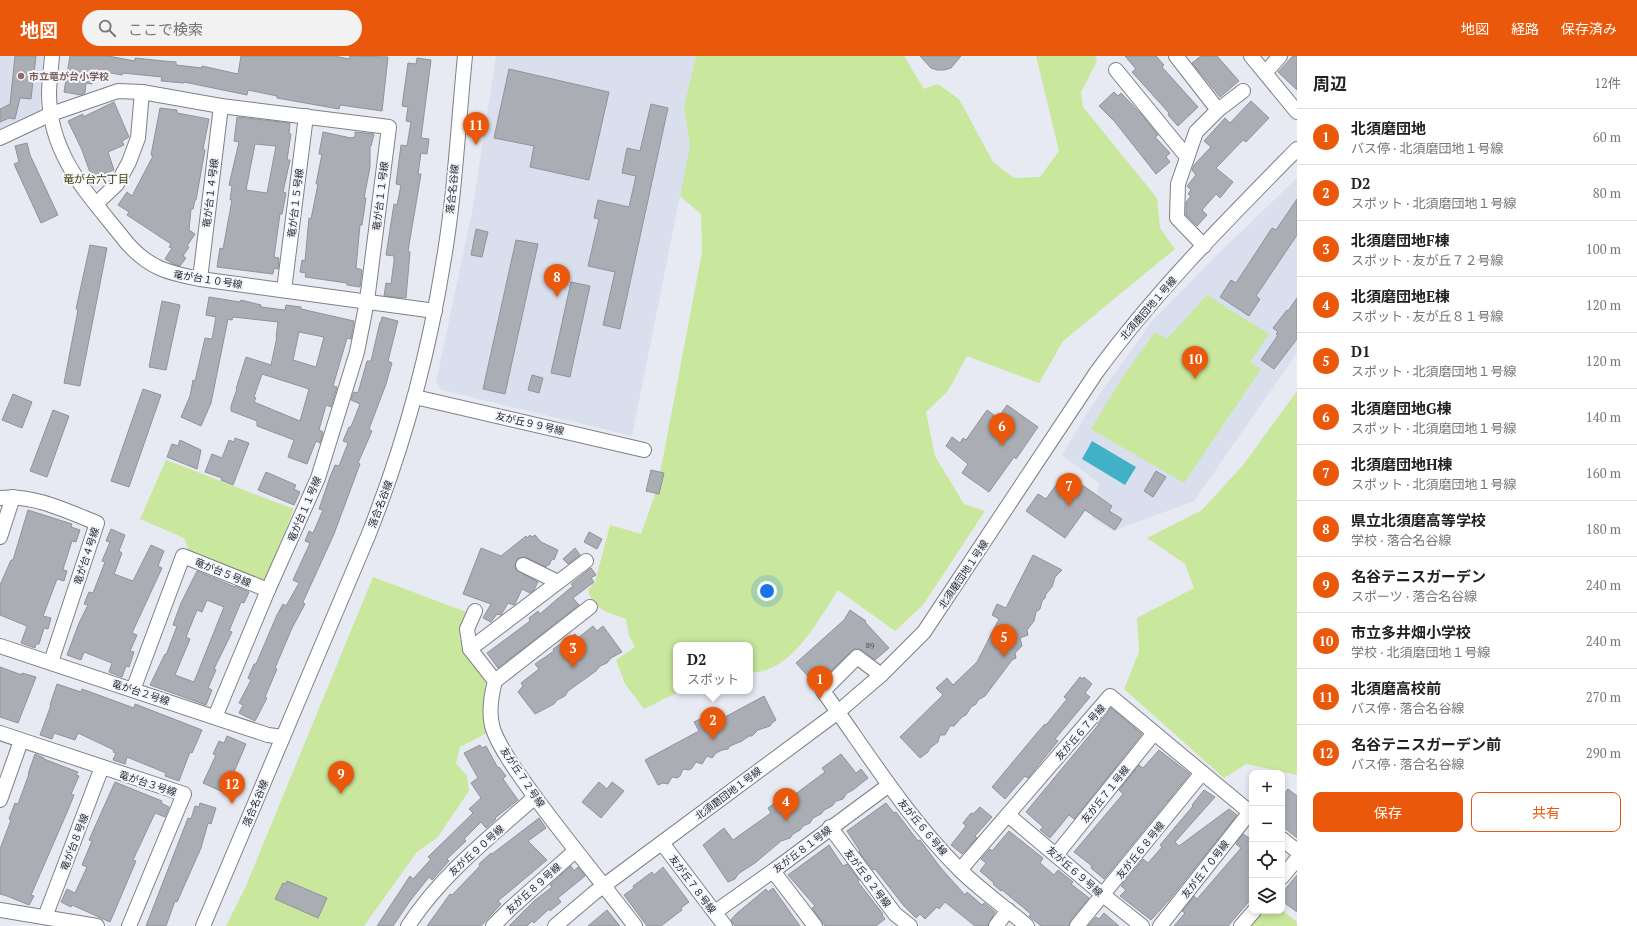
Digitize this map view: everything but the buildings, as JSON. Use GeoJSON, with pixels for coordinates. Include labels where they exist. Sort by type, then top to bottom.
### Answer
{"type":"FeatureCollection","features":[{"type":"Feature","properties":{"kind":"street","name":"竜が台１０号線"},"geometry":{"type":"LineString","coordinates":[[52,56],[49,96],[56,137],[63,156],[72,174],[96,204],[135,252],[148,262],[169,273],[200,279],[435,311]]}},
{"type":"Feature","properties":{"kind":"street","name":"落合名谷線"},"geometry":{"type":"LineString","coordinates":[[203,926],[382,500],[401,444],[415,397],[435,311],[444,263],[465,56]]}},
{"type":"Feature","properties":{"kind":"street"},"geometry":{"type":"LineString","coordinates":[[1176,56],[1218,110]]}},
{"type":"Feature","properties":{"kind":"street"},"geometry":{"type":"LineString","coordinates":[[1251,56],[1297,112]]}},
{"type":"Feature","properties":{"kind":"street"},"geometry":{"type":"LineString","coordinates":[[1265,73],[1280,56]]}},
{"type":"Feature","properties":{"kind":"street"},"geometry":{"type":"LineString","coordinates":[[1116,70],[1188,157]]}},
{"type":"Feature","properties":{"kind":"street","name":"竜が台１１号線"},"geometry":{"type":"LineString","coordinates":[[0,138],[51,114],[118,91],[142,92],[221,106],[388,128],[367,301],[357,352],[318,478],[268,590]]}},
{"type":"Feature","properties":{"kind":"street"},"geometry":{"type":"LineString","coordinates":[[1204,246],[1177,218],[1178,184],[1196,132],[1218,110],[1243,91]]}},
{"type":"Feature","properties":{"kind":"street"},"geometry":{"type":"LineString","coordinates":[[96,204],[117,184],[129,162],[138,138],[142,92]]}},
{"type":"Feature","properties":{"kind":"street","name":"竜が台１４号線"},"geometry":{"type":"LineString","coordinates":[[200,279],[221,106]]}},
{"type":"Feature","properties":{"kind":"street","name":"竜が台１５号線"},"geometry":{"type":"LineString","coordinates":[[284,290],[306,116]]}},
{"type":"Feature","properties":{"kind":"street","name":"北須磨団地１号線"},"geometry":{"type":"LineString","coordinates":[[555,926],[604,885],[838,712],[881,675],[924,632],[1115,346],[1149,305],[1297,149]]}},
{"type":"Feature","properties":{"kind":"street","name":"友が丘９９号線"},"geometry":{"type":"LineString","coordinates":[[415,397],[644,450]]}},
{"type":"Feature","properties":{"kind":"street"},"geometry":{"type":"LineString","coordinates":[[0,537],[7,498]]}},
{"type":"Feature","properties":{"kind":"street","name":"竜が台４号線"},"geometry":{"type":"LineString","coordinates":[[7,498],[52,505],[97,523],[51,662]]}},
{"type":"Feature","properties":{"kind":"street","name":"竜が台５号線"},"geometry":{"type":"LineString","coordinates":[[133,690],[183,556],[268,590]]}},
{"type":"Feature","properties":{"kind":"street"},"geometry":{"type":"LineString","coordinates":[[470,649],[586,561]]}},
{"type":"Feature","properties":{"kind":"street"},"geometry":{"type":"LineString","coordinates":[[523,565],[558,582]]}},
{"type":"Feature","properties":{"kind":"street"},"geometry":{"type":"LineString","coordinates":[[215,717],[268,590]]}},
{"type":"Feature","properties":{"kind":"street"},"geometry":{"type":"LineString","coordinates":[[475,611],[467,629],[470,649],[495,681],[590,607]]}},
{"type":"Feature","properties":{"kind":"street","name":"竜が台２号線"},"geometry":{"type":"LineString","coordinates":[[0,646],[268,735],[283,737]]}},
{"type":"Feature","properties":{"kind":"street","name":"友が丘６６号線"},"geometry":{"type":"LineString","coordinates":[[881,675],[857,657],[823,691],[910,814],[960,870],[1027,926]]}},
{"type":"Feature","properties":{"kind":"street","name":"友が丘７２号線"},"geometry":{"type":"LineString","coordinates":[[495,681],[491,695],[493,728],[521,778],[575,851],[604,885],[630,924]]}},
{"type":"Feature","properties":{"kind":"street","name":"友が丘６７号線"},"geometry":{"type":"LineString","coordinates":[[960,870],[1110,696],[1249,811]]}},
{"type":"Feature","properties":{"kind":"street","name":"竜が台３号線"},"geometry":{"type":"LineString","coordinates":[[0,733],[184,794],[129,926]]}},
{"type":"Feature","properties":{"kind":"street","name":"友が丘７１号線"},"geometry":{"type":"LineString","coordinates":[[1056,855],[1154,733]]}},
{"type":"Feature","properties":{"kind":"street"},"geometry":{"type":"LineString","coordinates":[[0,800],[21,740]]}},
{"type":"Feature","properties":{"kind":"street","name":"竜が台８号線"},"geometry":{"type":"LineString","coordinates":[[45,918],[102,767]]}},
{"type":"Feature","properties":{"kind":"street","name":"友が丘６８号線"},"geometry":{"type":"LineString","coordinates":[[1076,926],[1202,773]]}},
{"type":"Feature","properties":{"kind":"street","name":"友が丘８１号線"},"geometry":{"type":"LineString","coordinates":[[714,912],[773,871],[830,827],[889,785]]}},
{"type":"Feature","properties":{"kind":"street","name":"友が丘９０号線"},"geometry":{"type":"LineString","coordinates":[[408,926],[415,915],[452,870],[535,797]]}},
{"type":"Feature","properties":{"kind":"street","name":"友が丘６９号線"},"geometry":{"type":"LineString","coordinates":[[1008,815],[1142,926]]}},
{"type":"Feature","properties":{"kind":"street","name":"友が丘７０号線"},"geometry":{"type":"LineString","coordinates":[[1160,926],[1249,815]]}},
{"type":"Feature","properties":{"kind":"street","name":"友が丘８２号線"},"geometry":{"type":"LineString","coordinates":[[830,827],[895,914],[910,926]]}},
{"type":"Feature","properties":{"kind":"street"},"geometry":{"type":"LineString","coordinates":[[1285,841],[1297,851]]}},
{"type":"Feature","properties":{"kind":"street","name":"友が丘７８号線"},"geometry":{"type":"LineString","coordinates":[[662,843],[725,926]]}},
{"type":"Feature","properties":{"kind":"street","name":"友が丘８９号線"},"geometry":{"type":"LineString","coordinates":[[493,926],[575,851]]}},
{"type":"Feature","properties":{"kind":"street"},"geometry":{"type":"LineString","coordinates":[[1285,873],[1297,859]]}},
{"type":"Feature","properties":{"kind":"street"},"geometry":{"type":"LineString","coordinates":[[773,871],[815,926]]}},
{"type":"Feature","properties":{"kind":"street"},"geometry":{"type":"LineString","coordinates":[[0,910],[97,926]]}},
{"type":"Feature","properties":{"kind":"street"},"geometry":{"type":"LineString","coordinates":[[996,926],[1008,910]]}},
{"type":"Feature","properties":{"kind":"street"},"geometry":{"type":"LineString","coordinates":[[1241,926],[1251,914]]}},
{"type":"Feature","properties":{"kind":"shaded area","name":"市立竜が台小学校"},"geometry":{"type":"Polygon","coordinates":[[[0,56],[43,56],[40,111],[0,131],[0,56]]]}},
{"type":"Feature","properties":{"kind":"shaded area"},"geometry":{"type":"Polygon","coordinates":[[[496,56],[696,56],[684,107],[690,146],[632,436],[442,390],[436,382],[472,212],[496,56]]]}},
{"type":"Feature","properties":{"kind":"shaded area"},"geometry":{"type":"Polygon","coordinates":[[[1297,178],[1297,353],[1194,501],[1113,531],[1092,518],[1099,483],[1062,455],[1092,405],[1153,320],[1220,252],[1297,178]]]}},
{"type":"Feature","properties":{"kind":"green space"},"geometry":{"type":"Polygon","coordinates":[[[696,56],[904,56],[924,89],[938,84],[959,99],[993,162],[1014,178],[1040,177],[1059,151],[1036,56],[1095,56],[1097,61],[1081,92],[1083,107],[1157,198],[1160,228],[1175,249],[1063,341],[1039,383],[967,356],[948,391],[926,412],[935,456],[964,504],[985,511],[923,605],[895,631],[838,590],[802,643],[778,665],[764,671],[753,672],[753,642],[673,642],[674,694],[644,709],[625,684],[616,660],[635,647],[629,636],[626,619],[598,607],[588,590],[595,582],[610,525],[641,534],[654,497],[663,458],[702,252],[701,214],[680,196],[690,146],[684,107],[696,56]]]}},
{"type":"Feature","properties":{"kind":"green space"},"geometry":{"type":"Polygon","coordinates":[[[1207,295],[1269,334],[1250,362],[1261,369],[1184,483],[1091,429],[1122,378],[1155,332],[1167,339],[1207,295]]]}},
{"type":"Feature","properties":{"kind":"green space"},"geometry":{"type":"Polygon","coordinates":[[[1297,391],[1297,775],[1285,772],[1285,770],[1274,770],[1246,764],[1224,778],[1124,689],[1139,652],[1137,618],[1194,588],[1185,564],[1147,538],[1202,510],[1243,465],[1297,391]]]}},
{"type":"Feature","properties":{"kind":"green space"},"geometry":{"type":"Polygon","coordinates":[[[166,460],[294,509],[265,581],[189,551],[184,538],[140,519],[166,460]]]}},
{"type":"Feature","properties":{"kind":"green space"},"geometry":{"type":"Polygon","coordinates":[[[373,577],[469,613],[459,638],[485,675],[489,732],[460,747],[456,763],[467,776],[469,791],[437,838],[417,852],[364,926],[226,926],[246,886],[373,577]]]}},
{"type":"Feature","properties":{"kind":"green space"},"geometry":{"type":"Polygon","coordinates":[[[1285,912],[1297,922],[1297,926],[1251,926],[1261,914],[1285,914],[1285,912]]]}},
{"type":"Feature","properties":{"kind":"water"},"geometry":{"type":"Polygon","coordinates":[[[1092,441],[1136,467],[1125,485],[1082,459],[1092,441]]]}},
{"type":"Feature","properties":{"kind":"place","name":"市立竜が台小学校"},"geometry":{"type":"Point","coordinates":[21,76]}},
{"type":"Feature","properties":{"kind":"place","name":"北須磨高校前"},"geometry":{"type":"Point","coordinates":[476,145]}},
{"type":"Feature","properties":{"kind":"place","name":"県立北須磨高等学校"},"geometry":{"type":"Point","coordinates":[557,297]}},
{"type":"Feature","properties":{"kind":"place","name":"市立多井畑小学校"},"geometry":{"type":"Point","coordinates":[1195,379]}},
{"type":"Feature","properties":{"kind":"place","name":"北須磨団地G棟"},"geometry":{"type":"Point","coordinates":[1002,446]}},
{"type":"Feature","properties":{"kind":"place","name":"北須磨団地H棟"},"geometry":{"type":"Point","coordinates":[1069,506]}},
{"type":"Feature","properties":{"kind":"place","name":"D1"},"geometry":{"type":"Point","coordinates":[1004,657]}},
{"type":"Feature","properties":{"kind":"place","name":"北須磨団地F棟"},"geometry":{"type":"Point","coordinates":[573,668]}},
{"type":"Feature","properties":{"kind":"place","name":"北須磨団地"},"geometry":{"type":"Point","coordinates":[820,699]}},
{"type":"Feature","properties":{"kind":"place","name":"D2"},"geometry":{"type":"Point","coordinates":[713,740]}},
{"type":"Feature","properties":{"kind":"place","name":"名谷テニスガーデン"},"geometry":{"type":"Point","coordinates":[341,794]}},
{"type":"Feature","properties":{"kind":"place","name":"名谷テニスガーデン前"},"geometry":{"type":"Point","coordinates":[232,804]}},
{"type":"Feature","properties":{"kind":"place","name":"北須磨団地E棟"},"geometry":{"type":"Point","coordinates":[786,821]}},
{"type":"Feature","properties":{"kind":"district","name":"竜が台六丁目"},"geometry":{"type":"Point","coordinates":[96,179]}}]}
